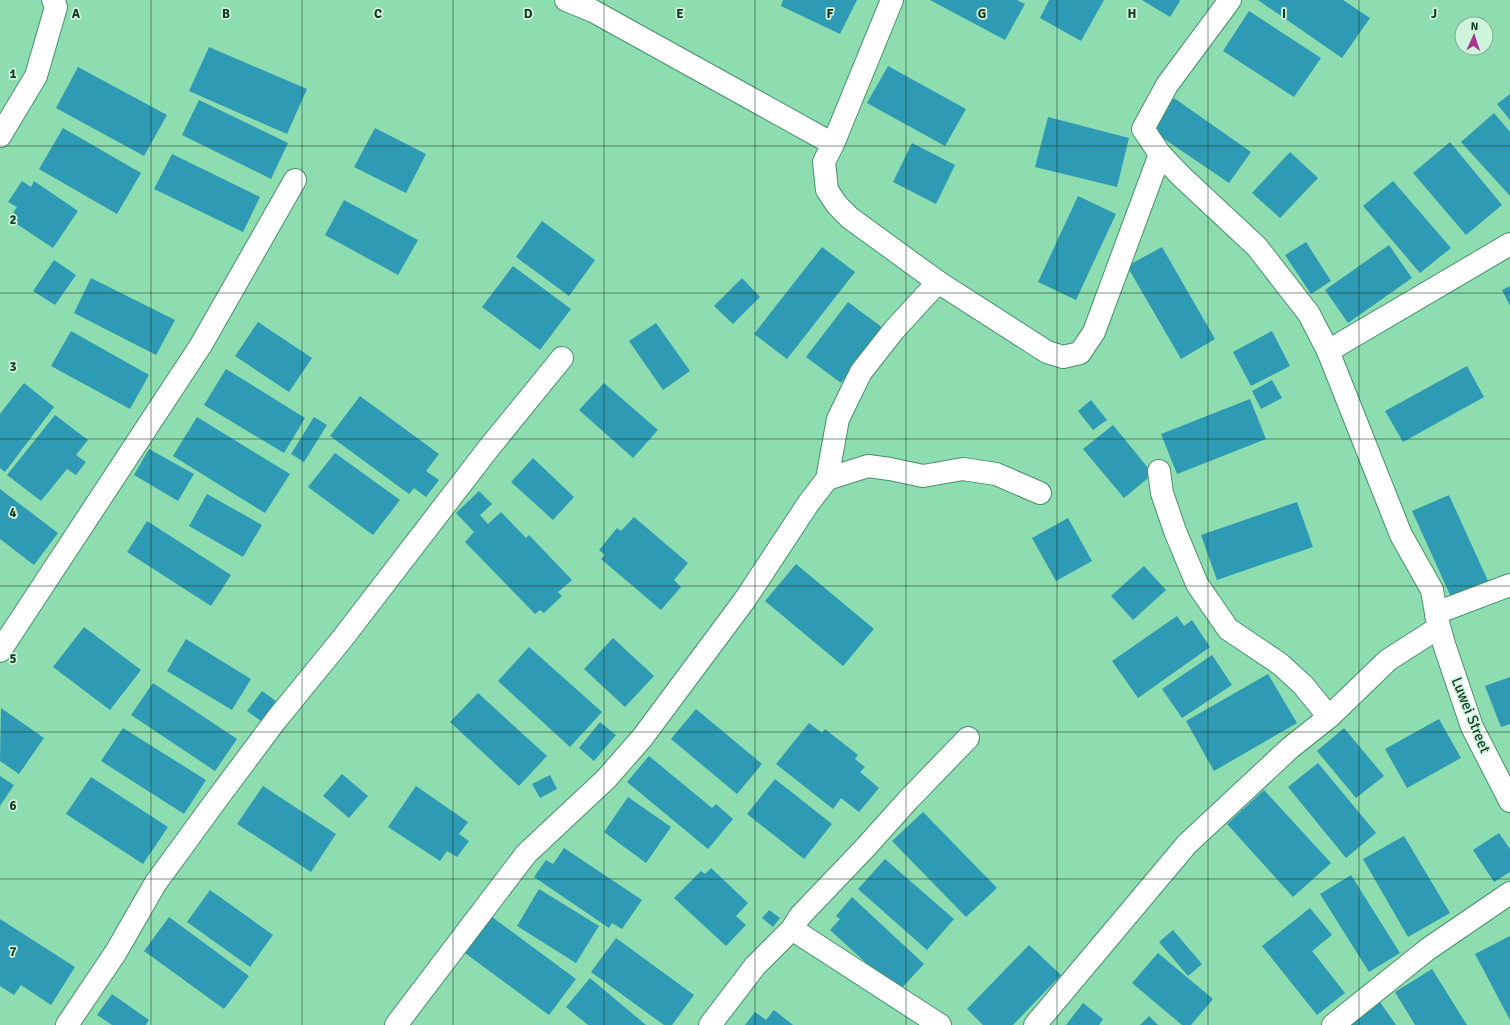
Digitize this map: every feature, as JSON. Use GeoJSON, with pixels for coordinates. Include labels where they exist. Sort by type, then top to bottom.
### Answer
{"type":"FeatureCollection","features":[{"type":"Feature","properties":{"kind":"street"},"geometry":{"type":"LineString","coordinates":[[0,136],[36,76],[56,7],[53,0]]}},
{"type":"Feature","properties":{"kind":"street"},"geometry":{"type":"LineString","coordinates":[[566,0],[593,11],[833,144]]}},
{"type":"Feature","properties":{"kind":"street"},"geometry":{"type":"LineString","coordinates":[[892,0],[833,144],[824,162],[828,190],[837,204],[850,218],[938,282],[1047,352],[1064,357],[1080,353],[1094,332],[1160,154]]}},
{"type":"Feature","properties":{"kind":"street","name":"Luwei Street"},"geometry":{"type":"LineString","coordinates":[[1230,0],[1167,85],[1144,130],[1160,154],[1181,176],[1257,247],[1309,314],[1328,351],[1401,535],[1432,590],[1437,620],[1472,727],[1510,801]]}},
{"type":"Feature","properties":{"kind":"street"},"geometry":{"type":"LineString","coordinates":[[0,651],[201,345],[295,180]]}},
{"type":"Feature","properties":{"kind":"street"},"geometry":{"type":"LineString","coordinates":[[1328,351],[1510,244]]}},
{"type":"Feature","properties":{"kind":"street"},"geometry":{"type":"LineString","coordinates":[[396,1025],[526,854],[606,779],[642,738],[744,601],[808,504],[827,479],[838,419],[861,372],[894,330],[938,282]]}},
{"type":"Feature","properties":{"kind":"street"},"geometry":{"type":"LineString","coordinates":[[67,1025],[116,952],[155,884],[217,799],[276,720],[342,639],[488,449],[562,358]]}},
{"type":"Feature","properties":{"kind":"street"},"geometry":{"type":"LineString","coordinates":[[827,479],[868,466],[923,476],[964,469],[996,474],[1040,493]]}},
{"type":"Feature","properties":{"kind":"street"},"geometry":{"type":"LineString","coordinates":[[1159,471],[1162,493],[1175,531],[1197,584],[1228,629],[1280,664],[1303,685],[1329,717]]}},
{"type":"Feature","properties":{"kind":"street"},"geometry":{"type":"LineString","coordinates":[[1035,1025],[1187,844],[1290,748],[1329,717],[1388,660],[1437,620],[1510,585]]}},
{"type":"Feature","properties":{"kind":"street"},"geometry":{"type":"LineString","coordinates":[[710,1025],[755,966],[792,929],[800,916],[864,849],[909,798],[968,738]]}},
{"type":"Feature","properties":{"kind":"street"},"geometry":{"type":"LineString","coordinates":[[1333,1024],[1428,949],[1510,893]]}},
{"type":"Feature","properties":{"kind":"street"},"geometry":{"type":"LineString","coordinates":[[792,929],[940,1025]]}},
{"type":"Feature","properties":{"kind":"building"},"geometry":{"type":"Polygon","coordinates":[[[783,0],[857,0],[840,34],[781,6],[783,0]]]}},
{"type":"Feature","properties":{"kind":"building"},"geometry":{"type":"Polygon","coordinates":[[[930,0],[1017,0],[1025,4],[1005,40],[930,0]]]}},
{"type":"Feature","properties":{"kind":"building"},"geometry":{"type":"Polygon","coordinates":[[[1049,0],[1104,0],[1081,41],[1040,18],[1049,0]]]}},
{"type":"Feature","properties":{"kind":"building"},"geometry":{"type":"Polygon","coordinates":[[[1142,0],[1179,0],[1180,1],[1170,17],[1142,0]]]}},
{"type":"Feature","properties":{"kind":"building"},"geometry":{"type":"Polygon","coordinates":[[[1258,0],[1343,0],[1370,18],[1342,58],[1258,0]]]}},
{"type":"Feature","properties":{"kind":"building"},"geometry":{"type":"Polygon","coordinates":[[[1249,11],[1321,58],[1294,97],[1223,51],[1249,11]]]}},
{"type":"Feature","properties":{"kind":"building"},"geometry":{"type":"Polygon","coordinates":[[[209,47],[307,89],[287,134],[189,91],[209,47]]]}},
{"type":"Feature","properties":{"kind":"building"},"geometry":{"type":"Polygon","coordinates":[[[888,66],[966,109],[945,146],[867,103],[888,66]]]}},
{"type":"Feature","properties":{"kind":"building"},"geometry":{"type":"Polygon","coordinates":[[[78,67],[167,115],[144,156],[56,108],[78,67]]]}},
{"type":"Feature","properties":{"kind":"building"},"geometry":{"type":"Polygon","coordinates":[[[1510,94],[1510,120],[1497,104],[1510,94]]]}},
{"type":"Feature","properties":{"kind":"building"},"geometry":{"type":"Polygon","coordinates":[[[1174,98],[1251,152],[1229,183],[1151,130],[1174,98]]]}},
{"type":"Feature","properties":{"kind":"building"},"geometry":{"type":"Polygon","coordinates":[[[199,100],[288,143],[271,179],[182,135],[199,100]]]}},
{"type":"Feature","properties":{"kind":"building"},"geometry":{"type":"Polygon","coordinates":[[[1494,113],[1510,132],[1510,196],[1461,142],[1494,113]]]}},
{"type":"Feature","properties":{"kind":"building"},"geometry":{"type":"Polygon","coordinates":[[[1048,117],[1129,138],[1117,187],[1035,167],[1048,117]]]}},
{"type":"Feature","properties":{"kind":"building"},"geometry":{"type":"Polygon","coordinates":[[[63,128],[141,173],[117,214],[39,169],[63,128]]]}},
{"type":"Feature","properties":{"kind":"building"},"geometry":{"type":"Polygon","coordinates":[[[375,128],[426,154],[406,193],[354,167],[375,128]]]}},
{"type":"Feature","properties":{"kind":"building"},"geometry":{"type":"Polygon","coordinates":[[[1450,142],[1502,205],[1466,235],[1413,173],[1450,142]]]}},
{"type":"Feature","properties":{"kind":"building"},"geometry":{"type":"Polygon","coordinates":[[[912,143],[955,165],[936,204],[893,182],[912,143]]]}},
{"type":"Feature","properties":{"kind":"building"},"geometry":{"type":"Polygon","coordinates":[[[1290,152],[1318,178],[1280,218],[1252,193],[1290,152]]]}},
{"type":"Feature","properties":{"kind":"building"},"geometry":{"type":"Polygon","coordinates":[[[172,154],[260,197],[243,232],[154,189],[172,154]]]}},
{"type":"Feature","properties":{"kind":"building"},"geometry":{"type":"Polygon","coordinates":[[[22,181],[31,187],[34,181],[78,211],[53,248],[9,219],[17,207],[8,202],[22,181]]]}},
{"type":"Feature","properties":{"kind":"building"},"geometry":{"type":"Polygon","coordinates":[[[1393,181],[1451,248],[1420,273],[1363,206],[1393,181]]]}},
{"type":"Feature","properties":{"kind":"building"},"geometry":{"type":"Polygon","coordinates":[[[1078,196],[1116,214],[1076,300],[1038,282],[1078,196]]]}},
{"type":"Feature","properties":{"kind":"building"},"geometry":{"type":"Polygon","coordinates":[[[344,200],[418,240],[398,275],[325,235],[344,200]]]}},
{"type":"Feature","properties":{"kind":"building"},"geometry":{"type":"Polygon","coordinates":[[[542,221],[595,260],[569,296],[516,257],[542,221]]]}},
{"type":"Feature","properties":{"kind":"building"},"geometry":{"type":"Polygon","coordinates":[[[1306,242],[1331,281],[1311,294],[1285,255],[1306,242]]]}},
{"type":"Feature","properties":{"kind":"building"},"geometry":{"type":"Polygon","coordinates":[[[1389,245],[1412,278],[1348,323],[1325,290],[1389,245]]]}},
{"type":"Feature","properties":{"kind":"building"},"geometry":{"type":"Polygon","coordinates":[[[822,247],[855,272],[787,359],[754,334],[822,247]]]}},
{"type":"Feature","properties":{"kind":"building"},"geometry":{"type":"Polygon","coordinates":[[[1162,247],[1215,339],[1181,359],[1127,266],[1162,247]]]}},
{"type":"Feature","properties":{"kind":"building"},"geometry":{"type":"Polygon","coordinates":[[[54,260],[76,275],[55,305],[33,291],[54,260]]]}},
{"type":"Feature","properties":{"kind":"building"},"geometry":{"type":"Polygon","coordinates":[[[513,266],[571,309],[540,350],[482,307],[513,266]]]}},
{"type":"Feature","properties":{"kind":"building"},"geometry":{"type":"Polygon","coordinates":[[[91,278],[175,320],[156,355],[74,313],[91,278]]]}},
{"type":"Feature","properties":{"kind":"building"},"geometry":{"type":"Polygon","coordinates":[[[742,278],[760,297],[733,324],[714,306],[742,278]]]}},
{"type":"Feature","properties":{"kind":"building"},"geometry":{"type":"Polygon","coordinates":[[[1510,286],[1510,306],[1502,290],[1510,286]]]}},
{"type":"Feature","properties":{"kind":"building"},"geometry":{"type":"Polygon","coordinates":[[[848,302],[883,328],[841,383],[806,357],[848,302]]]}},
{"type":"Feature","properties":{"kind":"building"},"geometry":{"type":"Polygon","coordinates":[[[258,322],[312,358],[289,392],[235,356],[258,322]]]}},
{"type":"Feature","properties":{"kind":"building"},"geometry":{"type":"Polygon","coordinates":[[[656,323],[690,371],[663,390],[629,341],[656,323]]]}},
{"type":"Feature","properties":{"kind":"building"},"geometry":{"type":"Polygon","coordinates":[[[71,331],[149,375],[130,409],[51,366],[71,331]]]}},
{"type":"Feature","properties":{"kind":"building"},"geometry":{"type":"Polygon","coordinates":[[[1272,331],[1290,366],[1251,386],[1233,352],[1272,331]]]}},
{"type":"Feature","properties":{"kind":"building"},"geometry":{"type":"Polygon","coordinates":[[[1467,366],[1484,397],[1403,442],[1385,411],[1467,366]]]}},
{"type":"Feature","properties":{"kind":"building"},"geometry":{"type":"Polygon","coordinates":[[[226,369],[305,418],[284,453],[204,405],[226,369]]]}},
{"type":"Feature","properties":{"kind":"building"},"geometry":{"type":"Polygon","coordinates":[[[1272,380],[1282,398],[1261,409],[1252,391],[1272,380]]]}},
{"type":"Feature","properties":{"kind":"building"},"geometry":{"type":"Polygon","coordinates":[[[24,383],[54,407],[5,472],[0,468],[0,414],[24,383]]]}},
{"type":"Feature","properties":{"kind":"building"},"geometry":{"type":"Polygon","coordinates":[[[604,383],[658,430],[633,458],[579,410],[604,383]]]}},
{"type":"Feature","properties":{"kind":"building"},"geometry":{"type":"Polygon","coordinates":[[[360,396],[439,454],[426,471],[439,480],[426,497],[414,488],[409,494],[330,436],[360,396]]]}},
{"type":"Feature","properties":{"kind":"building"},"geometry":{"type":"Polygon","coordinates":[[[1250,399],[1266,439],[1177,474],[1161,434],[1250,399]]]}},
{"type":"Feature","properties":{"kind":"building"},"geometry":{"type":"Polygon","coordinates":[[[1091,400],[1107,420],[1093,430],[1078,411],[1091,400]]]}},
{"type":"Feature","properties":{"kind":"building"},"geometry":{"type":"Polygon","coordinates":[[[55,415],[88,440],[76,455],[86,462],[76,475],[67,469],[41,501],[7,475],[55,415]]]}},
{"type":"Feature","properties":{"kind":"building"},"geometry":{"type":"Polygon","coordinates":[[[197,417],[290,474],[265,513],[173,456],[197,417]]]}},
{"type":"Feature","properties":{"kind":"building"},"geometry":{"type":"Polygon","coordinates":[[[314,417],[327,425],[304,462],[291,454],[314,417]]]}},
{"type":"Feature","properties":{"kind":"building"},"geometry":{"type":"Polygon","coordinates":[[[1113,425],[1153,474],[1124,498],[1083,449],[1113,425]]]}},
{"type":"Feature","properties":{"kind":"building"},"geometry":{"type":"Polygon","coordinates":[[[149,449],[194,474],[178,501],[134,475],[149,449]]]}},
{"type":"Feature","properties":{"kind":"building"},"geometry":{"type":"Polygon","coordinates":[[[335,453],[400,500],[373,535],[308,487],[335,453]]]}},
{"type":"Feature","properties":{"kind":"building"},"geometry":{"type":"Polygon","coordinates":[[[533,458],[574,497],[553,520],[511,482],[533,458]]]}},
{"type":"Feature","properties":{"kind":"building"},"geometry":{"type":"Polygon","coordinates":[[[0,489],[58,533],[34,565],[0,539],[0,489]]]}},
{"type":"Feature","properties":{"kind":"building"},"geometry":{"type":"Polygon","coordinates":[[[479,491],[492,504],[480,515],[488,524],[501,512],[526,538],[529,535],[572,580],[558,592],[562,596],[544,613],[540,610],[535,614],[465,542],[474,532],[456,513],[479,491]]]}},
{"type":"Feature","properties":{"kind":"building"},"geometry":{"type":"Polygon","coordinates":[[[207,494],[262,525],[243,557],[189,526],[207,494]]]}},
{"type":"Feature","properties":{"kind":"building"},"geometry":{"type":"Polygon","coordinates":[[[1449,495],[1488,581],[1451,597],[1412,511],[1449,495]]]}},
{"type":"Feature","properties":{"kind":"building"},"geometry":{"type":"Polygon","coordinates":[[[1297,502],[1313,547],[1217,580],[1201,535],[1297,502]]]}},
{"type":"Feature","properties":{"kind":"building"},"geometry":{"type":"Polygon","coordinates":[[[634,517],[688,563],[674,580],[681,587],[661,610],[601,559],[605,555],[599,550],[617,528],[621,531],[634,517]]]}},
{"type":"Feature","properties":{"kind":"building"},"geometry":{"type":"Polygon","coordinates":[[[1068,518],[1092,561],[1056,581],[1032,538],[1068,518]]]}},
{"type":"Feature","properties":{"kind":"building"},"geometry":{"type":"Polygon","coordinates":[[[147,521],[231,575],[211,606],[127,552],[147,521]]]}},
{"type":"Feature","properties":{"kind":"building"},"geometry":{"type":"Polygon","coordinates":[[[796,564],[874,629],[843,666],[765,601],[796,564]]]}},
{"type":"Feature","properties":{"kind":"building"},"geometry":{"type":"Polygon","coordinates":[[[1144,566],[1166,590],[1133,620],[1111,596],[1144,566]]]}},
{"type":"Feature","properties":{"kind":"building"},"geometry":{"type":"Polygon","coordinates":[[[1177,616],[1184,626],[1192,620],[1210,647],[1138,698],[1112,661],[1177,616]]]}},
{"type":"Feature","properties":{"kind":"building"},"geometry":{"type":"Polygon","coordinates":[[[84,627],[141,670],[110,710],[53,667],[84,627]]]}},
{"type":"Feature","properties":{"kind":"building"},"geometry":{"type":"Polygon","coordinates":[[[613,638],[654,676],[625,707],[584,669],[613,638]]]}},
{"type":"Feature","properties":{"kind":"building"},"geometry":{"type":"Polygon","coordinates":[[[186,639],[251,679],[232,710],[167,671],[186,639]]]}},
{"type":"Feature","properties":{"kind":"building"},"geometry":{"type":"Polygon","coordinates":[[[529,647],[602,712],[570,747],[498,681],[529,647]]]}},
{"type":"Feature","properties":{"kind":"building"},"geometry":{"type":"Polygon","coordinates":[[[1212,655],[1232,685],[1182,718],[1162,689],[1212,655]]]}},
{"type":"Feature","properties":{"kind":"building"},"geometry":{"type":"Polygon","coordinates":[[[1268,674],[1297,723],[1214,771],[1186,721],[1268,674]]]}},
{"type":"Feature","properties":{"kind":"building"},"geometry":{"type":"Polygon","coordinates":[[[1510,677],[1510,724],[1501,727],[1485,686],[1510,677]]]}},
{"type":"Feature","properties":{"kind":"building"},"geometry":{"type":"Polygon","coordinates":[[[153,683],[237,739],[215,771],[131,715],[153,683]]]}},
{"type":"Feature","properties":{"kind":"building"},"geometry":{"type":"Polygon","coordinates":[[[262,691],[276,701],[261,721],[247,711],[262,691]]]}},
{"type":"Feature","properties":{"kind":"building"},"geometry":{"type":"Polygon","coordinates":[[[478,693],[547,756],[519,786],[450,722],[478,693]]]}},
{"type":"Feature","properties":{"kind":"building"},"geometry":{"type":"Polygon","coordinates":[[[1,708],[44,738],[19,774],[0,761],[1,708]]]}},
{"type":"Feature","properties":{"kind":"building"},"geometry":{"type":"Polygon","coordinates":[[[696,709],[762,764],[737,794],[671,739],[696,709]]]}},
{"type":"Feature","properties":{"kind":"building"},"geometry":{"type":"Polygon","coordinates":[[[1439,719],[1461,758],[1407,788],[1385,749],[1439,719]]]}},
{"type":"Feature","properties":{"kind":"building"},"geometry":{"type":"Polygon","coordinates":[[[600,722],[616,735],[594,761],[579,748],[600,722]]]}},
{"type":"Feature","properties":{"kind":"building"},"geometry":{"type":"Polygon","coordinates":[[[809,723],[822,733],[825,729],[858,755],[855,759],[865,767],[860,772],[879,788],[859,812],[841,798],[833,809],[776,764],[809,723]]]}},
{"type":"Feature","properties":{"kind":"building"},"geometry":{"type":"Polygon","coordinates":[[[123,728],[206,780],[184,814],[101,761],[123,728]]]}},
{"type":"Feature","properties":{"kind":"building"},"geometry":{"type":"Polygon","coordinates":[[[1344,728],[1384,776],[1356,798],[1317,751],[1344,728]]]}},
{"type":"Feature","properties":{"kind":"building"},"geometry":{"type":"Polygon","coordinates":[[[649,756],[712,808],[716,804],[733,819],[708,849],[627,782],[649,756]]]}},
{"type":"Feature","properties":{"kind":"building"},"geometry":{"type":"Polygon","coordinates":[[[1318,763],[1376,833],[1346,858],[1288,787],[1318,763]]]}},
{"type":"Feature","properties":{"kind":"building"},"geometry":{"type":"Polygon","coordinates":[[[342,774],[368,796],[349,818],[323,796],[342,774]]]}},
{"type":"Feature","properties":{"kind":"building"},"geometry":{"type":"Polygon","coordinates":[[[550,775],[557,789],[540,798],[532,784],[550,775]]]}},
{"type":"Feature","properties":{"kind":"building"},"geometry":{"type":"Polygon","coordinates":[[[0,776],[14,785],[0,806],[0,776]]]}},
{"type":"Feature","properties":{"kind":"building"},"geometry":{"type":"Polygon","coordinates":[[[91,777],[168,827],[143,864],[66,814],[91,777]]]}},
{"type":"Feature","properties":{"kind":"building"},"geometry":{"type":"Polygon","coordinates":[[[775,779],[832,824],[804,859],[747,814],[775,779]]]}},
{"type":"Feature","properties":{"kind":"building"},"geometry":{"type":"Polygon","coordinates":[[[263,786],[336,834],[311,872],[237,824],[263,786]]]}},
{"type":"Feature","properties":{"kind":"building"},"geometry":{"type":"Polygon","coordinates":[[[416,786],[468,822],[459,834],[469,841],[457,857],[447,851],[440,861],[388,827],[416,786]]]}},
{"type":"Feature","properties":{"kind":"building"},"geometry":{"type":"Polygon","coordinates":[[[1264,790],[1331,863],[1293,897],[1227,824],[1264,790]]]}},
{"type":"Feature","properties":{"kind":"building"},"geometry":{"type":"Polygon","coordinates":[[[628,797],[671,827],[646,863],[604,832],[628,797]]]}},
{"type":"Feature","properties":{"kind":"building"},"geometry":{"type":"Polygon","coordinates":[[[923,812],[997,888],[966,917],[892,841],[923,812]]]}},
{"type":"Feature","properties":{"kind":"building"},"geometry":{"type":"Polygon","coordinates":[[[1499,833],[1510,849],[1510,872],[1494,882],[1473,850],[1499,833]]]}},
{"type":"Feature","properties":{"kind":"building"},"geometry":{"type":"Polygon","coordinates":[[[1404,836],[1450,913],[1408,937],[1363,859],[1404,836]]]}},
{"type":"Feature","properties":{"kind":"building"},"geometry":{"type":"Polygon","coordinates":[[[564,848],[642,900],[622,929],[612,923],[609,928],[534,877],[546,860],[553,864],[564,848]]]}},
{"type":"Feature","properties":{"kind":"building"},"geometry":{"type":"Polygon","coordinates":[[[885,859],[954,919],[927,950],[858,889],[885,859]]]}},
{"type":"Feature","properties":{"kind":"building"},"geometry":{"type":"Polygon","coordinates":[[[711,868],[748,903],[736,916],[746,925],[726,946],[674,898],[701,871],[705,874],[711,868]]]}},
{"type":"Feature","properties":{"kind":"building"},"geometry":{"type":"Polygon","coordinates":[[[1351,875],[1400,953],[1369,972],[1320,894],[1351,875]]]}},
{"type":"Feature","properties":{"kind":"building"},"geometry":{"type":"Polygon","coordinates":[[[539,889],[599,926],[576,963],[517,926],[539,889]]]}},
{"type":"Feature","properties":{"kind":"building"},"geometry":{"type":"Polygon","coordinates":[[[210,890],[273,935],[250,967],[187,922],[210,890]]]}},
{"type":"Feature","properties":{"kind":"building"},"geometry":{"type":"Polygon","coordinates":[[[852,897],[924,964],[898,992],[830,930],[840,919],[836,916],[852,897]]]}},
{"type":"Feature","properties":{"kind":"building"},"geometry":{"type":"Polygon","coordinates":[[[1310,908],[1332,935],[1312,951],[1345,993],[1317,1015],[1262,946],[1310,908]]]}},
{"type":"Feature","properties":{"kind":"building"},"geometry":{"type":"Polygon","coordinates":[[[769,910],[780,918],[773,927],[762,918],[769,910]]]}},
{"type":"Feature","properties":{"kind":"building"},"geometry":{"type":"Polygon","coordinates":[[[169,917],[249,976],[224,1009],[144,951],[169,917]]]}},
{"type":"Feature","properties":{"kind":"building"},"geometry":{"type":"Polygon","coordinates":[[[492,917],[576,979],[549,1015],[465,953],[492,917]]]}},
{"type":"Feature","properties":{"kind":"building"},"geometry":{"type":"Polygon","coordinates":[[[0,919],[75,967],[51,1005],[21,985],[14,995],[0,986],[0,919]]]}},
{"type":"Feature","properties":{"kind":"building"},"geometry":{"type":"Polygon","coordinates":[[[1173,930],[1202,964],[1188,976],[1159,942],[1173,930]]]}},
{"type":"Feature","properties":{"kind":"building"},"geometry":{"type":"Polygon","coordinates":[[[1510,936],[1510,1020],[1475,954],[1510,936]]]}},
{"type":"Feature","properties":{"kind":"building"},"geometry":{"type":"Polygon","coordinates":[[[616,938],[694,995],[672,1025],[664,1025],[591,972],[616,938]]]}},
{"type":"Feature","properties":{"kind":"building"},"geometry":{"type":"Polygon","coordinates":[[[1029,945],[1061,975],[1013,1025],[983,1025],[967,1009],[1029,945]]]}},
{"type":"Feature","properties":{"kind":"building"},"geometry":{"type":"Polygon","coordinates":[[[1158,953],[1213,999],[1191,1025],[1182,1025],[1132,983],[1158,953]]]}},
{"type":"Feature","properties":{"kind":"building"},"geometry":{"type":"Polygon","coordinates":[[[1432,969],[1467,1025],[1415,1025],[1395,992],[1432,969]]]}},
{"type":"Feature","properties":{"kind":"building"},"geometry":{"type":"Polygon","coordinates":[[[590,978],[646,1025],[588,1025],[566,1007],[590,978]]]}},
{"type":"Feature","properties":{"kind":"building"},"geometry":{"type":"Polygon","coordinates":[[[112,994],[149,1020],[146,1025],[112,1025],[97,1015],[112,994]]]}},
{"type":"Feature","properties":{"kind":"building"},"geometry":{"type":"Polygon","coordinates":[[[1380,1002],[1396,1025],[1351,1025],[1350,1023],[1380,1002]]]}},
{"type":"Feature","properties":{"kind":"building"},"geometry":{"type":"Polygon","coordinates":[[[1083,1003],[1103,1019],[1099,1025],[1066,1025],[1083,1003]]]}},
{"type":"Feature","properties":{"kind":"building"},"geometry":{"type":"Polygon","coordinates":[[[774,1010],[793,1025],[745,1025],[755,1012],[766,1020],[774,1010]]]}},
{"type":"Feature","properties":{"kind":"building"},"geometry":{"type":"Polygon","coordinates":[[[1149,1016],[1158,1025],[1140,1025],[1149,1016]]]}}]}
